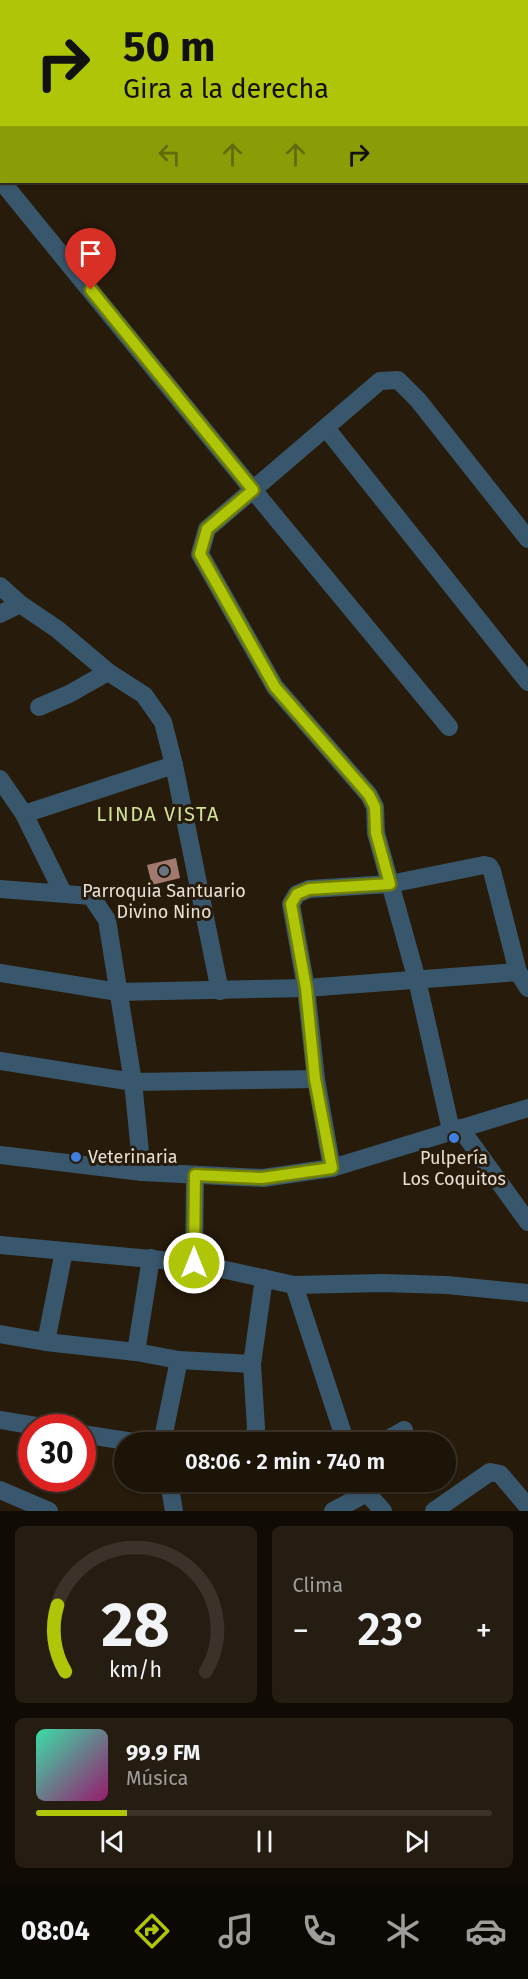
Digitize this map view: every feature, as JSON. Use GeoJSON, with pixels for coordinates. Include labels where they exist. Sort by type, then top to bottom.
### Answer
{"type":"FeatureCollection","features":[{"type":"Feature","properties":{"kind":"street"},"geometry":{"type":"LineString","coordinates":[[3,183],[449,727]]}},
{"type":"Feature","properties":{"kind":"street"},"geometry":{"type":"LineString","coordinates":[[528,539],[418,400],[398,380],[380,381],[207,529],[200,554],[275,687],[369,795],[375,807],[376,833],[456,1129],[528,1222]]}},
{"type":"Feature","properties":{"kind":"street"},"geometry":{"type":"LineString","coordinates":[[326,428],[528,682]]}},
{"type":"Feature","properties":{"kind":"street"},"geometry":{"type":"LineString","coordinates":[[0,586],[20,604],[57,629],[108,672],[144,695],[162,722],[174,765],[220,991]]}},
{"type":"Feature","properties":{"kind":"street"},"geometry":{"type":"LineString","coordinates":[[0,614],[20,604]]}},
{"type":"Feature","properties":{"kind":"street"},"geometry":{"type":"LineString","coordinates":[[39,707],[69,694],[108,672]]}},
{"type":"Feature","properties":{"kind":"street"},"geometry":{"type":"LineString","coordinates":[[24,814],[174,765]]}},
{"type":"Feature","properties":{"kind":"street"},"geometry":{"type":"LineString","coordinates":[[0,778],[24,814],[63,893]]}},
{"type":"Feature","properties":{"kind":"street"},"geometry":{"type":"LineString","coordinates":[[0,973],[118,992],[306,988],[417,980],[525,982],[489,866],[484,865],[390,884],[309,889],[297,894],[291,904],[306,988],[315,1079],[332,1168]]}},
{"type":"Feature","properties":{"kind":"street"},"geometry":{"type":"LineString","coordinates":[[0,889],[91,896],[107,920],[133,1082],[142,1172]]}},
{"type":"Feature","properties":{"kind":"street"},"geometry":{"type":"LineString","coordinates":[[0,1060],[133,1082],[315,1079]]}},
{"type":"Feature","properties":{"kind":"street"},"geometry":{"type":"LineString","coordinates":[[0,1155],[142,1172],[262,1178],[332,1168],[528,1108]]}},
{"type":"Feature","properties":{"kind":"street"},"geometry":{"type":"LineString","coordinates":[[194,1263],[195,1175]]}},
{"type":"Feature","properties":{"kind":"street"},"geometry":{"type":"LineString","coordinates":[[0,1245],[194,1263],[294,1285],[382,1283],[447,1285],[528,1293]]}},
{"type":"Feature","properties":{"kind":"street"},"geometry":{"type":"LineString","coordinates":[[46,1342],[64,1251]]}},
{"type":"Feature","properties":{"kind":"street"},"geometry":{"type":"LineString","coordinates":[[136,1352],[150,1258]]}},
{"type":"Feature","properties":{"kind":"street"},"geometry":{"type":"LineString","coordinates":[[255,1432],[252,1364],[264,1278]]}},
{"type":"Feature","properties":{"kind":"street"},"geometry":{"type":"LineString","coordinates":[[294,1285],[342,1432]]}},
{"type":"Feature","properties":{"kind":"street"},"geometry":{"type":"LineString","coordinates":[[0,1334],[179,1360],[252,1364]]}},
{"type":"Feature","properties":{"kind":"street"},"geometry":{"type":"LineString","coordinates":[[164,1432],[179,1360]]}},
{"type":"Feature","properties":{"kind":"street"},"geometry":{"type":"LineString","coordinates":[[0,1420],[18,1423]]}},
{"type":"Feature","properties":{"kind":"street"},"geometry":{"type":"LineString","coordinates":[[400,1432],[404,1430]]}},
{"type":"Feature","properties":{"kind":"street"},"geometry":{"type":"LineString","coordinates":[[96,1436],[114,1439]]}},
{"type":"Feature","properties":{"kind":"street"},"geometry":{"type":"LineString","coordinates":[[434,1511],[490,1472],[500,1474],[528,1507]]}},
{"type":"Feature","properties":{"kind":"street"},"geometry":{"type":"LineString","coordinates":[[0,1490],[49,1511]]}},
{"type":"Feature","properties":{"kind":"street"},"geometry":{"type":"LineString","coordinates":[[171,1492],[174,1511]]}},
{"type":"Feature","properties":{"kind":"street"},"geometry":{"type":"LineString","coordinates":[[333,1511],[358,1492]]}},
{"type":"Feature","properties":{"kind":"street"},"geometry":{"type":"LineString","coordinates":[[368,1492],[383,1511]]}},
{"type":"Feature","properties":{"kind":"building","name":"Parroquia Santuario Divino Nino"},"geometry":{"type":"Polygon","coordinates":[[[176,858],[180,878],[152,885],[147,865],[176,858]]]}},
{"type":"Feature","properties":{"kind":"place","name":"Parroquia Santuario Divino Nino"},"geometry":{"type":"Point","coordinates":[164,871]}},
{"type":"Feature","properties":{"kind":"place","name":"Pulpería Los Coquitos"},"geometry":{"type":"Point","coordinates":[454,1138]}},
{"type":"Feature","properties":{"kind":"place","name":"Veterinaria"},"geometry":{"type":"Point","coordinates":[76,1157]}},
{"type":"Feature","properties":{"kind":"district","name":"LINDA VISTA"},"geometry":{"type":"Point","coordinates":[158,814]}},
{"type":"Feature","properties":{"kind":"route"},"geometry":{"type":"LineString","coordinates":[[91,290],[253,490],[207,529],[200,554],[275,687],[369,795],[375,807],[376,833],[390,884],[309,889],[297,894],[291,904],[306,988],[315,1079],[332,1168],[262,1178],[195,1175],[194,1263]]}}]}
